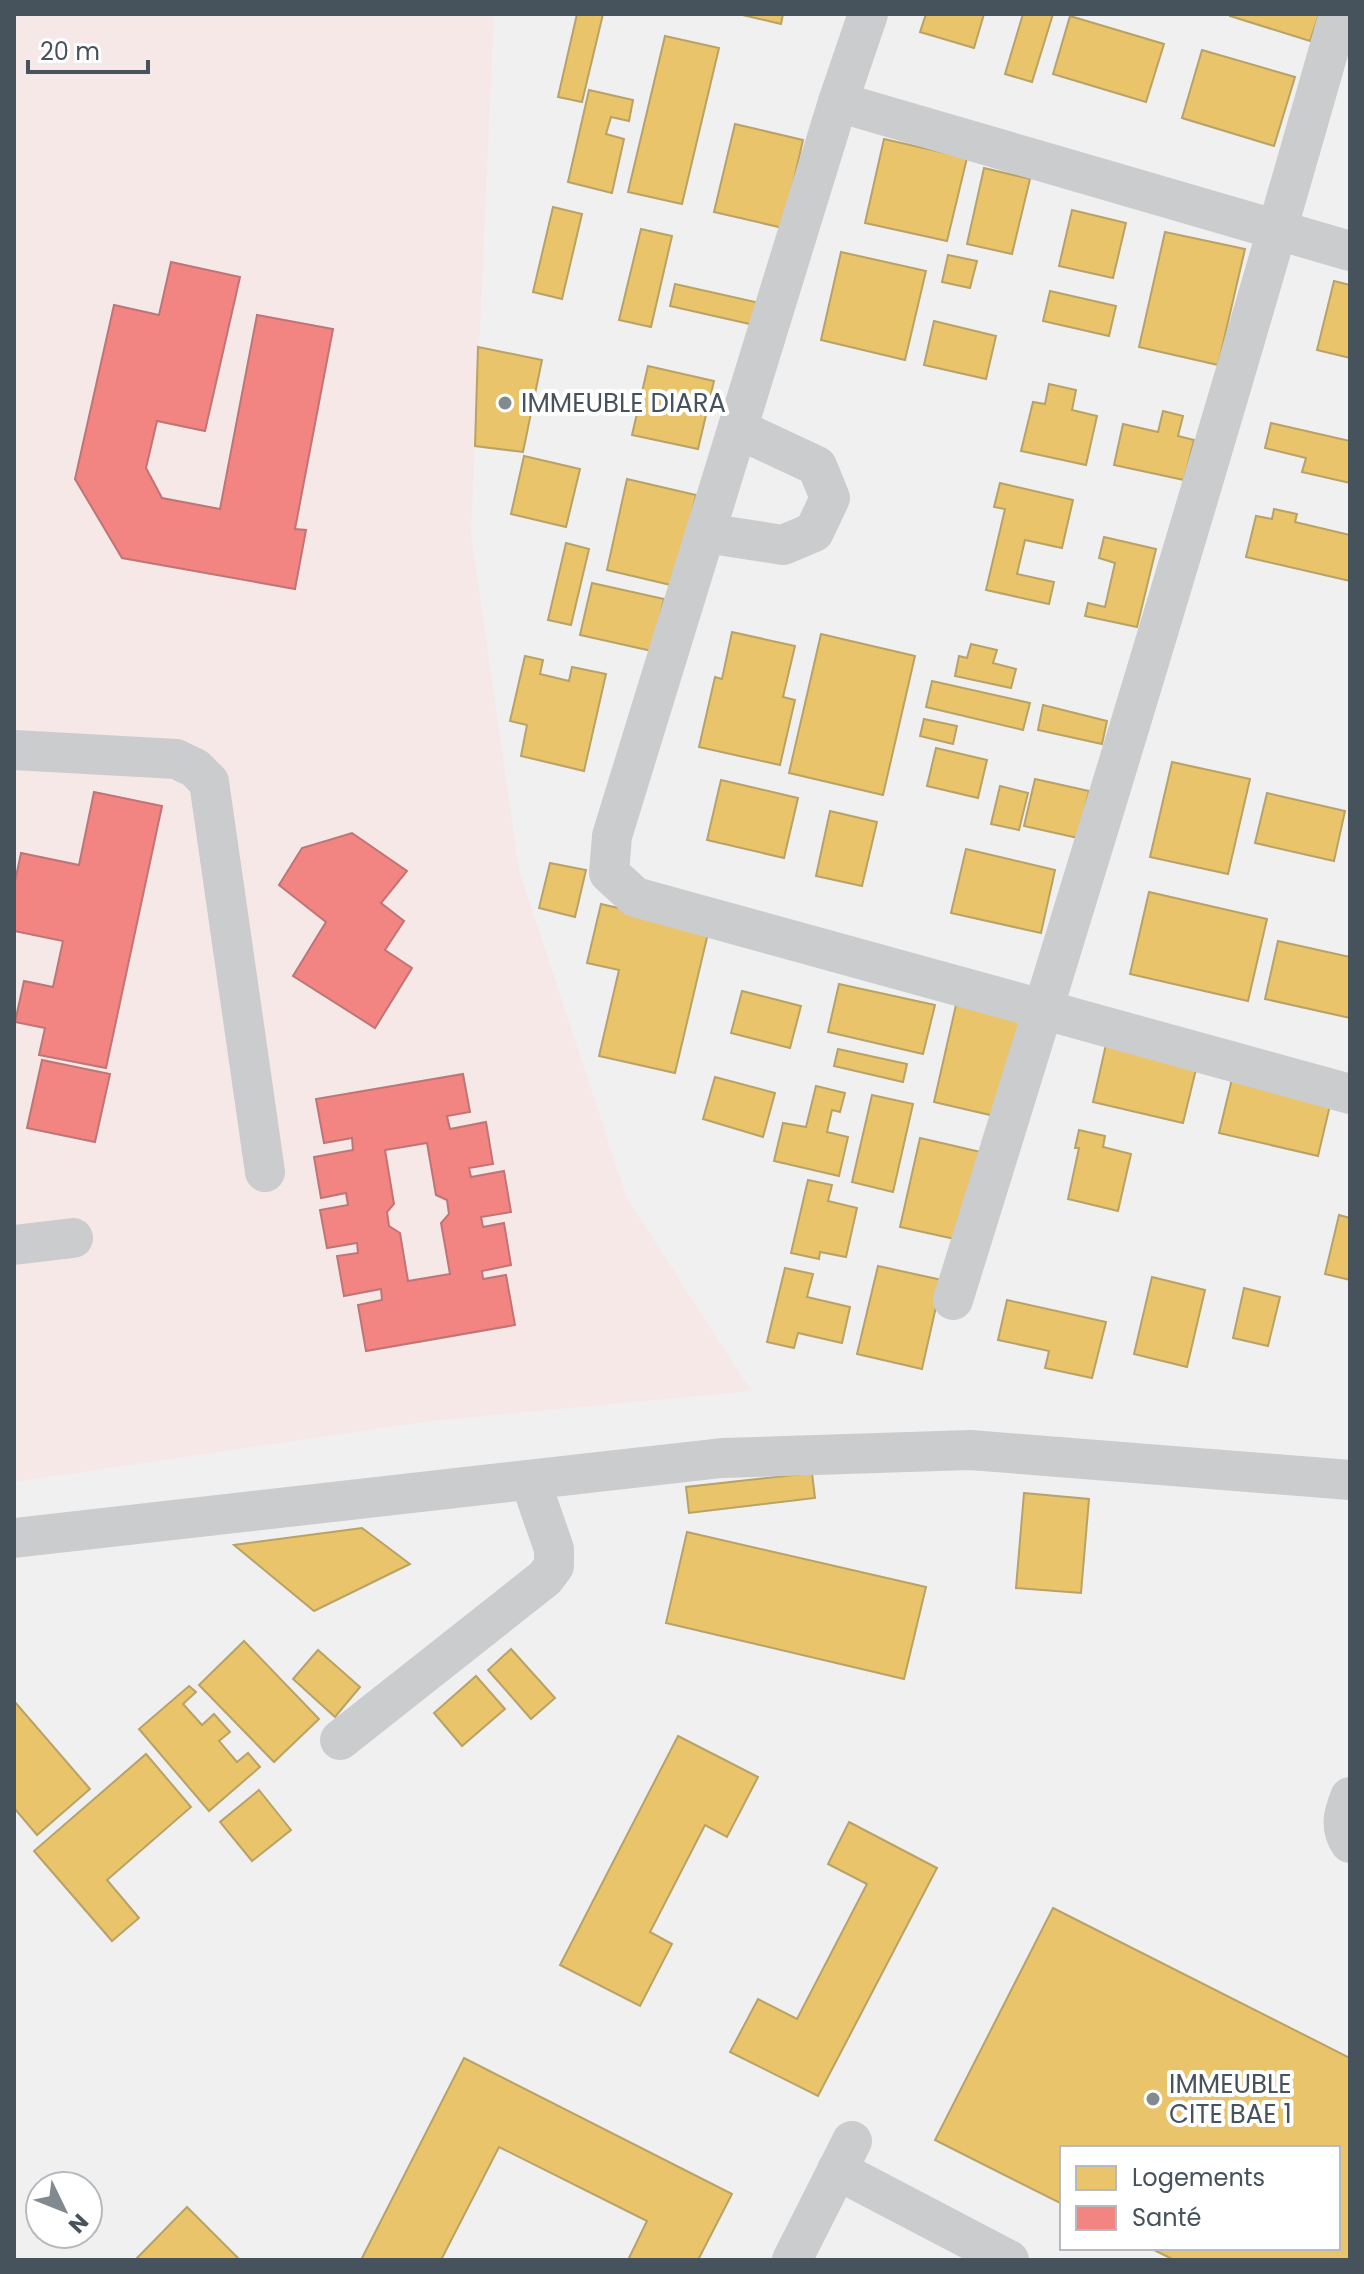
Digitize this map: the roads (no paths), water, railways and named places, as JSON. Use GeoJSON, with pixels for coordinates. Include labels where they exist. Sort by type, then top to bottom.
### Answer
{"type":"FeatureCollection","features":[{"type":"Feature","properties":{"kind":"street"},"geometry":{"type":"LineString","coordinates":[[868,14],[838,102],[612,836],[609,873],[635,897],[1350,1094]]}},
{"type":"Feature","properties":{"kind":"street"},"geometry":{"type":"LineString","coordinates":[[953,1300],[1044,1009],[1339,14]]}},
{"type":"Feature","properties":{"kind":"street"},"geometry":{"type":"LineString","coordinates":[[838,102],[1350,251]]}},
{"type":"Feature","properties":{"kind":"street"},"geometry":{"type":"LineString","coordinates":[[705,533],[783,545],[814,532],[830,498],[817,466],[738,429]]}},
{"type":"Feature","properties":{"kind":"street"},"geometry":{"type":"LineString","coordinates":[[14,750],[176,759],[195,768],[209,782],[265,1172]]}},
{"type":"Feature","properties":{"kind":"street"},"geometry":{"type":"LineString","coordinates":[[14,1245],[73,1238]]}},
{"type":"Feature","properties":{"kind":"street"},"geometry":{"type":"LineString","coordinates":[[14,1538],[722,1458],[970,1450],[1350,1480]]}},
{"type":"Feature","properties":{"kind":"street"},"geometry":{"type":"LineString","coordinates":[[340,1740],[545,1578],[554,1566],[554,1549],[530,1480]]}},
{"type":"Feature","properties":{"kind":"street"},"geometry":{"type":"LineString","coordinates":[[1350,1797],[1344,1815],[1344,1834],[1350,1843]]}},
{"type":"Feature","properties":{"kind":"street"},"geometry":{"type":"LineString","coordinates":[[792,2260],[845,2156],[1009,2260]]}},
{"type":"Feature","properties":{"kind":"place","name":"IMMEUBLE DIARA"},"geometry":{"type":"Point","coordinates":[505,403]}},
{"type":"Feature","properties":{"kind":"place","name":"IMMEUBLE CITE BAE 1"},"geometry":{"type":"Point","coordinates":[1153,2099]}}]}
